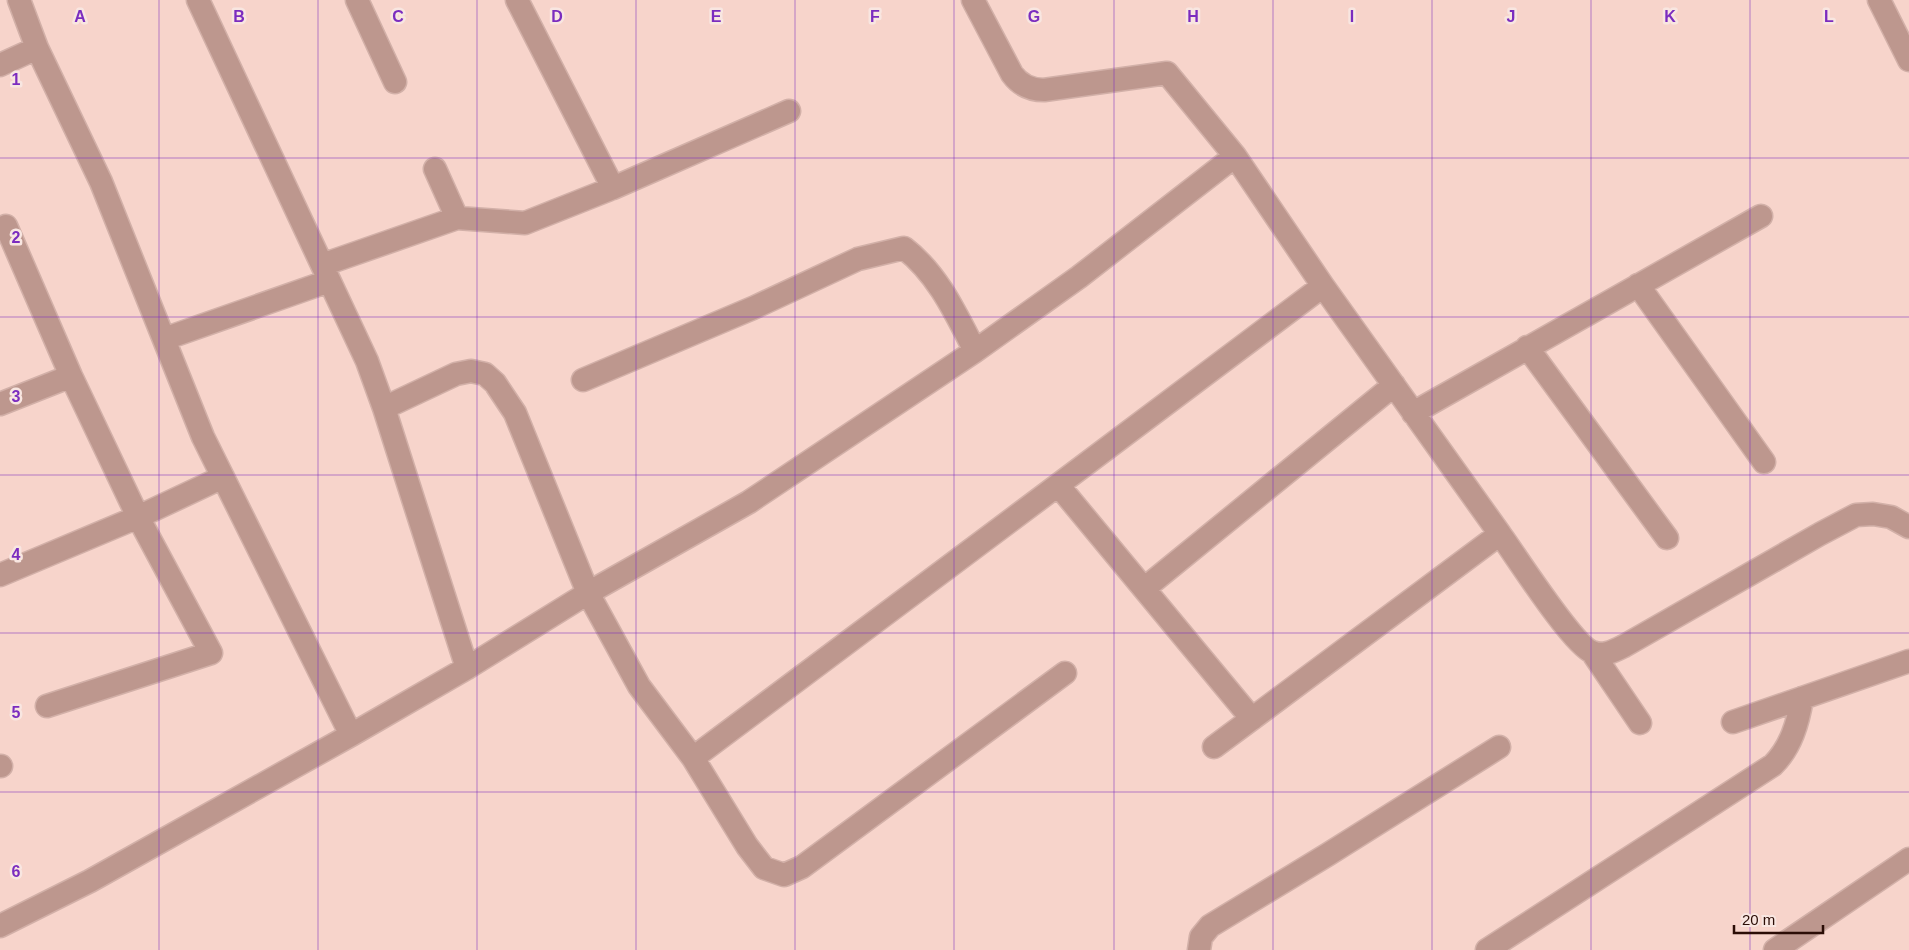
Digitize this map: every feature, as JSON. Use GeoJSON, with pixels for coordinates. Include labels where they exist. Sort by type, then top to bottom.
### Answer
{"type":"FeatureCollection","features":[{"type":"Feature","properties":{"kind":"street"},"geometry":{"type":"LineString","coordinates":[[19,0],[38,48],[101,182],[204,437],[351,735]]}},
{"type":"Feature","properties":{"kind":"street"},"geometry":{"type":"LineString","coordinates":[[198,0],[367,361],[384,408],[467,668]]}},
{"type":"Feature","properties":{"kind":"street"},"geometry":{"type":"LineString","coordinates":[[357,0],[395,82]]}},
{"type":"Feature","properties":{"kind":"street"},"geometry":{"type":"LineString","coordinates":[[517,0],[614,188]]}},
{"type":"Feature","properties":{"kind":"street"},"geometry":{"type":"LineString","coordinates":[[973,0],[1012,74],[1017,81],[1034,90],[1167,72],[1235,156],[1323,286],[1573,637],[1592,652],[1640,723]]}},
{"type":"Feature","properties":{"kind":"street"},"geometry":{"type":"LineString","coordinates":[[1879,0],[1909,60]]}},
{"type":"Feature","properties":{"kind":"street"},"geometry":{"type":"LineString","coordinates":[[0,65],[38,48]]}},
{"type":"Feature","properties":{"kind":"street"},"geometry":{"type":"LineString","coordinates":[[164,339],[458,218],[525,223],[614,188],[789,111]]}},
{"type":"Feature","properties":{"kind":"street"},"geometry":{"type":"LineString","coordinates":[[0,926],[90,881],[351,735],[467,668],[588,593],[749,502],[975,351],[1079,277],[1235,156]]}},
{"type":"Feature","properties":{"kind":"street"},"geometry":{"type":"LineString","coordinates":[[435,169],[458,218]]}},
{"type":"Feature","properties":{"kind":"street"},"geometry":{"type":"LineString","coordinates":[[1413,412],[1761,216]]}},
{"type":"Feature","properties":{"kind":"street"},"geometry":{"type":"LineString","coordinates":[[0,229],[6,226],[71,376],[138,517],[211,653],[47,706]]}},
{"type":"Feature","properties":{"kind":"street"},"geometry":{"type":"LineString","coordinates":[[582,380],[753,308],[858,259],[904,248],[932,274],[953,308],[975,351]]}},
{"type":"Feature","properties":{"kind":"street"},"geometry":{"type":"LineString","coordinates":[[1638,285],[1764,462]]}},
{"type":"Feature","properties":{"kind":"street"},"geometry":{"type":"LineString","coordinates":[[693,758],[1323,286]]}},
{"type":"Feature","properties":{"kind":"street"},"geometry":{"type":"LineString","coordinates":[[1527,348],[1667,538]]}},
{"type":"Feature","properties":{"kind":"street"},"geometry":{"type":"LineString","coordinates":[[384,408],[456,374],[471,371],[485,374],[495,383],[515,413],[588,593],[639,686],[693,758],[747,846],[764,868],[784,875],[802,867],[1065,673]]}},
{"type":"Feature","properties":{"kind":"street"},"geometry":{"type":"LineString","coordinates":[[0,404],[71,376]]}},
{"type":"Feature","properties":{"kind":"street"},"geometry":{"type":"LineString","coordinates":[[1145,588],[1394,385]]}},
{"type":"Feature","properties":{"kind":"street"},"geometry":{"type":"LineString","coordinates":[[0,575],[138,517],[223,477]]}},
{"type":"Feature","properties":{"kind":"street"},"geometry":{"type":"LineString","coordinates":[[1058,485],[1252,719]]}},
{"type":"Feature","properties":{"kind":"street"},"geometry":{"type":"LineString","coordinates":[[1592,652],[1608,654],[1624,646],[1856,515],[1873,514],[1891,517],[1909,527]]}},
{"type":"Feature","properties":{"kind":"street"},"geometry":{"type":"LineString","coordinates":[[1214,748],[1500,534]]}},
{"type":"Feature","properties":{"kind":"street"},"geometry":{"type":"LineString","coordinates":[[1732,722],[1909,661]]}},
{"type":"Feature","properties":{"kind":"street"},"geometry":{"type":"LineString","coordinates":[[1487,950],[1773,765],[1783,755],[1789,742],[1798,721],[1802,698]]}},
{"type":"Feature","properties":{"kind":"street"},"geometry":{"type":"LineString","coordinates":[[1199,950],[1201,937],[1210,926],[1336,850],[1499,747]]}},
{"type":"Feature","properties":{"kind":"street"},"geometry":{"type":"LineString","coordinates":[[1774,950],[1909,859]]}}]}
